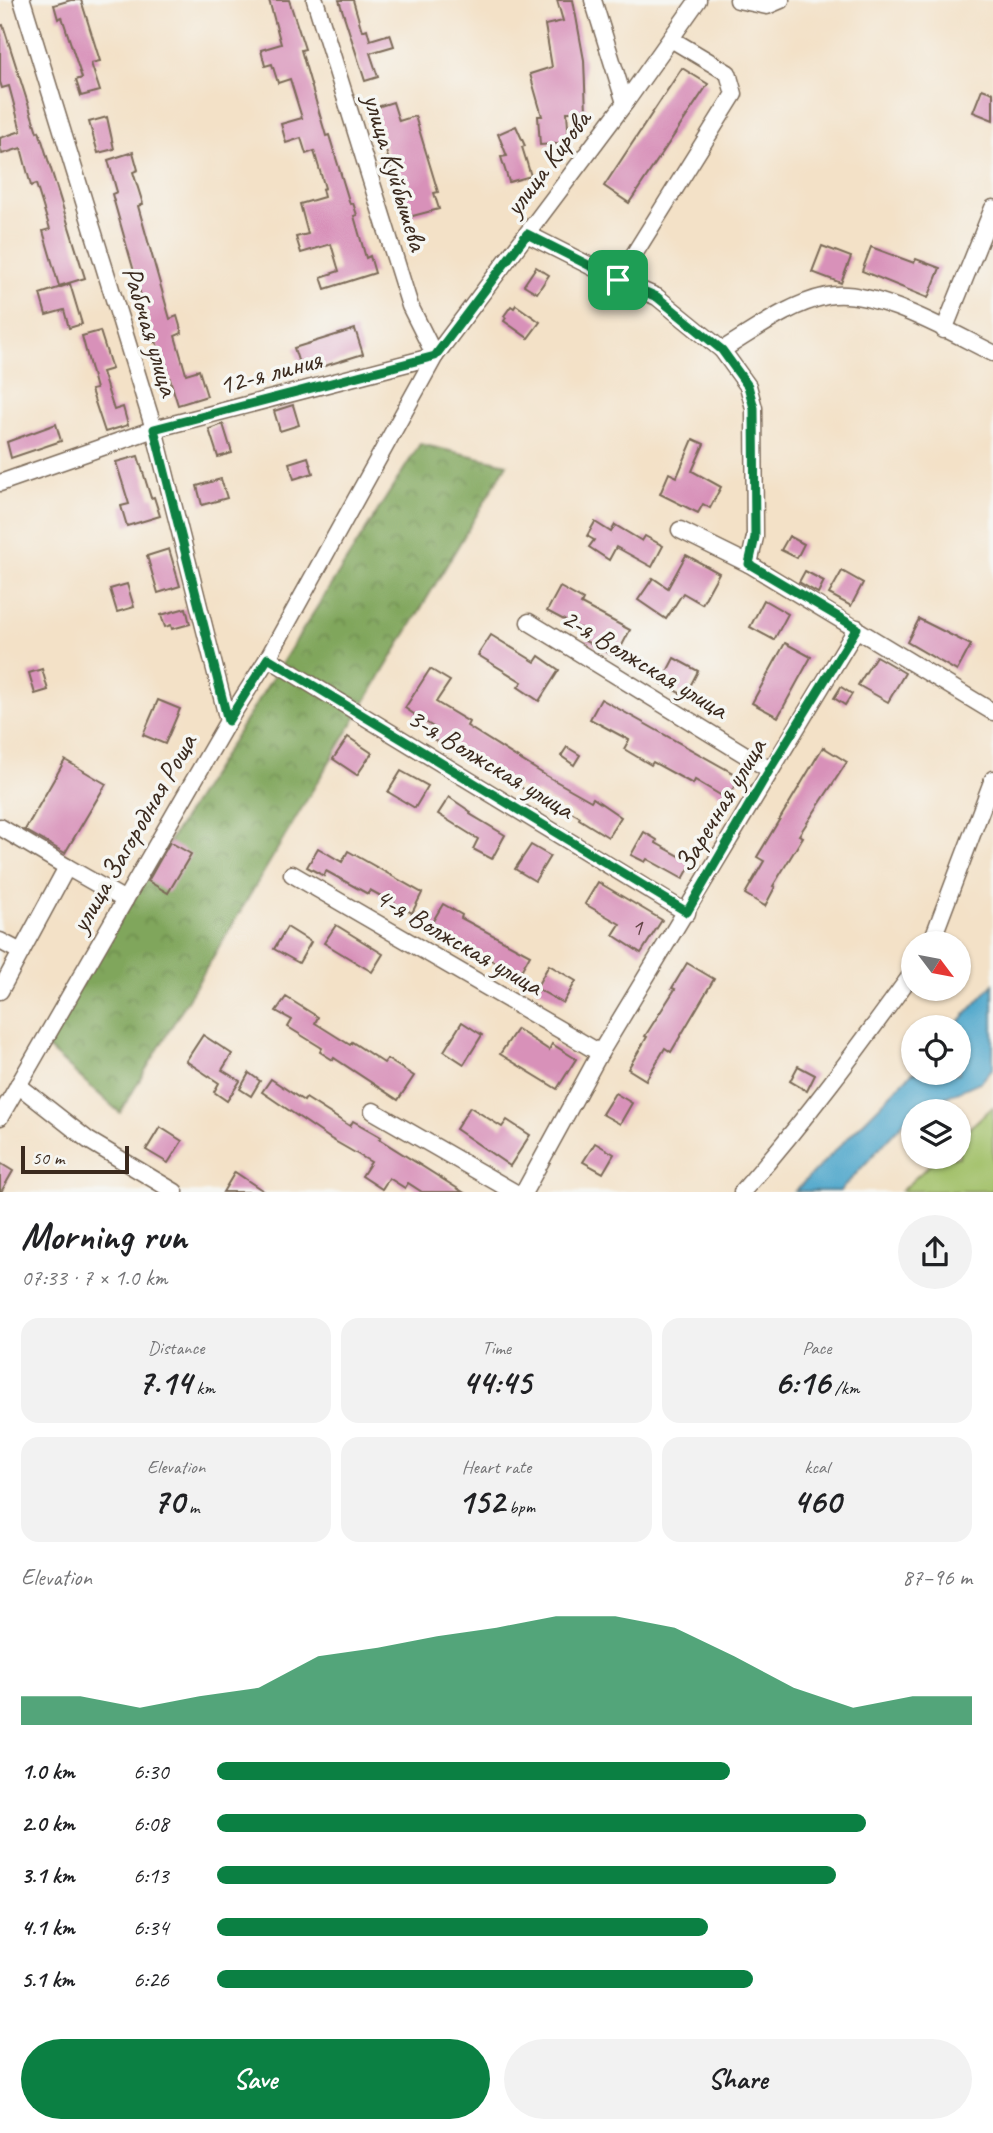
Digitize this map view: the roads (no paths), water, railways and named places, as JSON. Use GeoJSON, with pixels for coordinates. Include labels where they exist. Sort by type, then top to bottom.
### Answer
{"type":"FeatureCollection","features":[{"type":"Feature","properties":{"kind":"street","name":"Рабочая улица"},"geometry":{"type":"LineString","coordinates":[[22,0],[154,429],[228,721]]}},
{"type":"Feature","properties":{"kind":"street","name":"улица Куйбышева"},"geometry":{"type":"LineString","coordinates":[[315,0],[410,306],[435,356]]}},
{"type":"Feature","properties":{"kind":"street"},"geometry":{"type":"LineString","coordinates":[[593,0],[625,103]]}},
{"type":"Feature","properties":{"kind":"street","name":"улица Кирова"},"geometry":{"type":"LineString","coordinates":[[435,356],[625,103],[698,0]]}},
{"type":"Feature","properties":{"kind":"street"},"geometry":{"type":"LineString","coordinates":[[738,0],[767,6],[781,0]]}},
{"type":"Feature","properties":{"kind":"street"},"geometry":{"type":"LineString","coordinates":[[618,280],[734,94],[728,74],[671,38]]}},
{"type":"Feature","properties":{"kind":"street"},"geometry":{"type":"LineString","coordinates":[[944,330],[993,208]]}},
{"type":"Feature","properties":{"kind":"street"},"geometry":{"type":"LineString","coordinates":[[527,234],[657,297],[722,350],[748,386],[754,408],[755,537],[749,564]]}},
{"type":"Feature","properties":{"kind":"street"},"geometry":{"type":"LineString","coordinates":[[722,350],[786,311],[828,295],[859,296],[886,302],[993,353]]}},
{"type":"Feature","properties":{"kind":"street","name":"12-я линия"},"geometry":{"type":"LineString","coordinates":[[0,483],[154,429],[435,356]]}},
{"type":"Feature","properties":{"kind":"street","name":"улица Загородная Роща"},"geometry":{"type":"LineString","coordinates":[[0,1117],[228,721],[268,658],[435,356]]}},
{"type":"Feature","properties":{"kind":"street"},"geometry":{"type":"LineString","coordinates":[[680,530],[749,564],[993,712]]}},
{"type":"Feature","properties":{"kind":"street","name":"2-я Волжская улица"},"geometry":{"type":"LineString","coordinates":[[529,622],[770,769]]}},
{"type":"Feature","properties":{"kind":"street","name":"Заречная улица"},"geometry":{"type":"LineString","coordinates":[[524,1192],[600,1054],[857,628]]}},
{"type":"Feature","properties":{"kind":"street","name":"3-я Волжская улица"},"geometry":{"type":"LineString","coordinates":[[268,658],[687,912]]}},
{"type":"Feature","properties":{"kind":"street"},"geometry":{"type":"LineString","coordinates":[[936,931],[993,779]]}},
{"type":"Feature","properties":{"kind":"street"},"geometry":{"type":"LineString","coordinates":[[0,827],[125,900]]}},
{"type":"Feature","properties":{"kind":"street"},"geometry":{"type":"LineString","coordinates":[[0,991],[66,867]]}},
{"type":"Feature","properties":{"kind":"street","name":"4-я Волжская улица"},"geometry":{"type":"LineString","coordinates":[[292,874],[600,1054]]}},
{"type":"Feature","properties":{"kind":"street"},"geometry":{"type":"LineString","coordinates":[[0,941],[21,952]]}},
{"type":"Feature","properties":{"kind":"street"},"geometry":{"type":"LineString","coordinates":[[742,1192],[787,1139],[901,988]]}},
{"type":"Feature","properties":{"kind":"street"},"geometry":{"type":"LineString","coordinates":[[18,1085],[88,1140],[175,1192]]}},
{"type":"Feature","properties":{"kind":"street"},"geometry":{"type":"LineString","coordinates":[[373,1111],[514,1192]]}},
{"type":"Feature","properties":{"kind":"water"},"geometry":{"type":"Polygon","coordinates":[[[993,984],[993,1068],[982,1081],[941,1099],[901,1099],[901,1125],[840,1191],[795,1191],[901,1084],[971,1085],[971,1015],[965,1015],[993,984]]]}}]}
